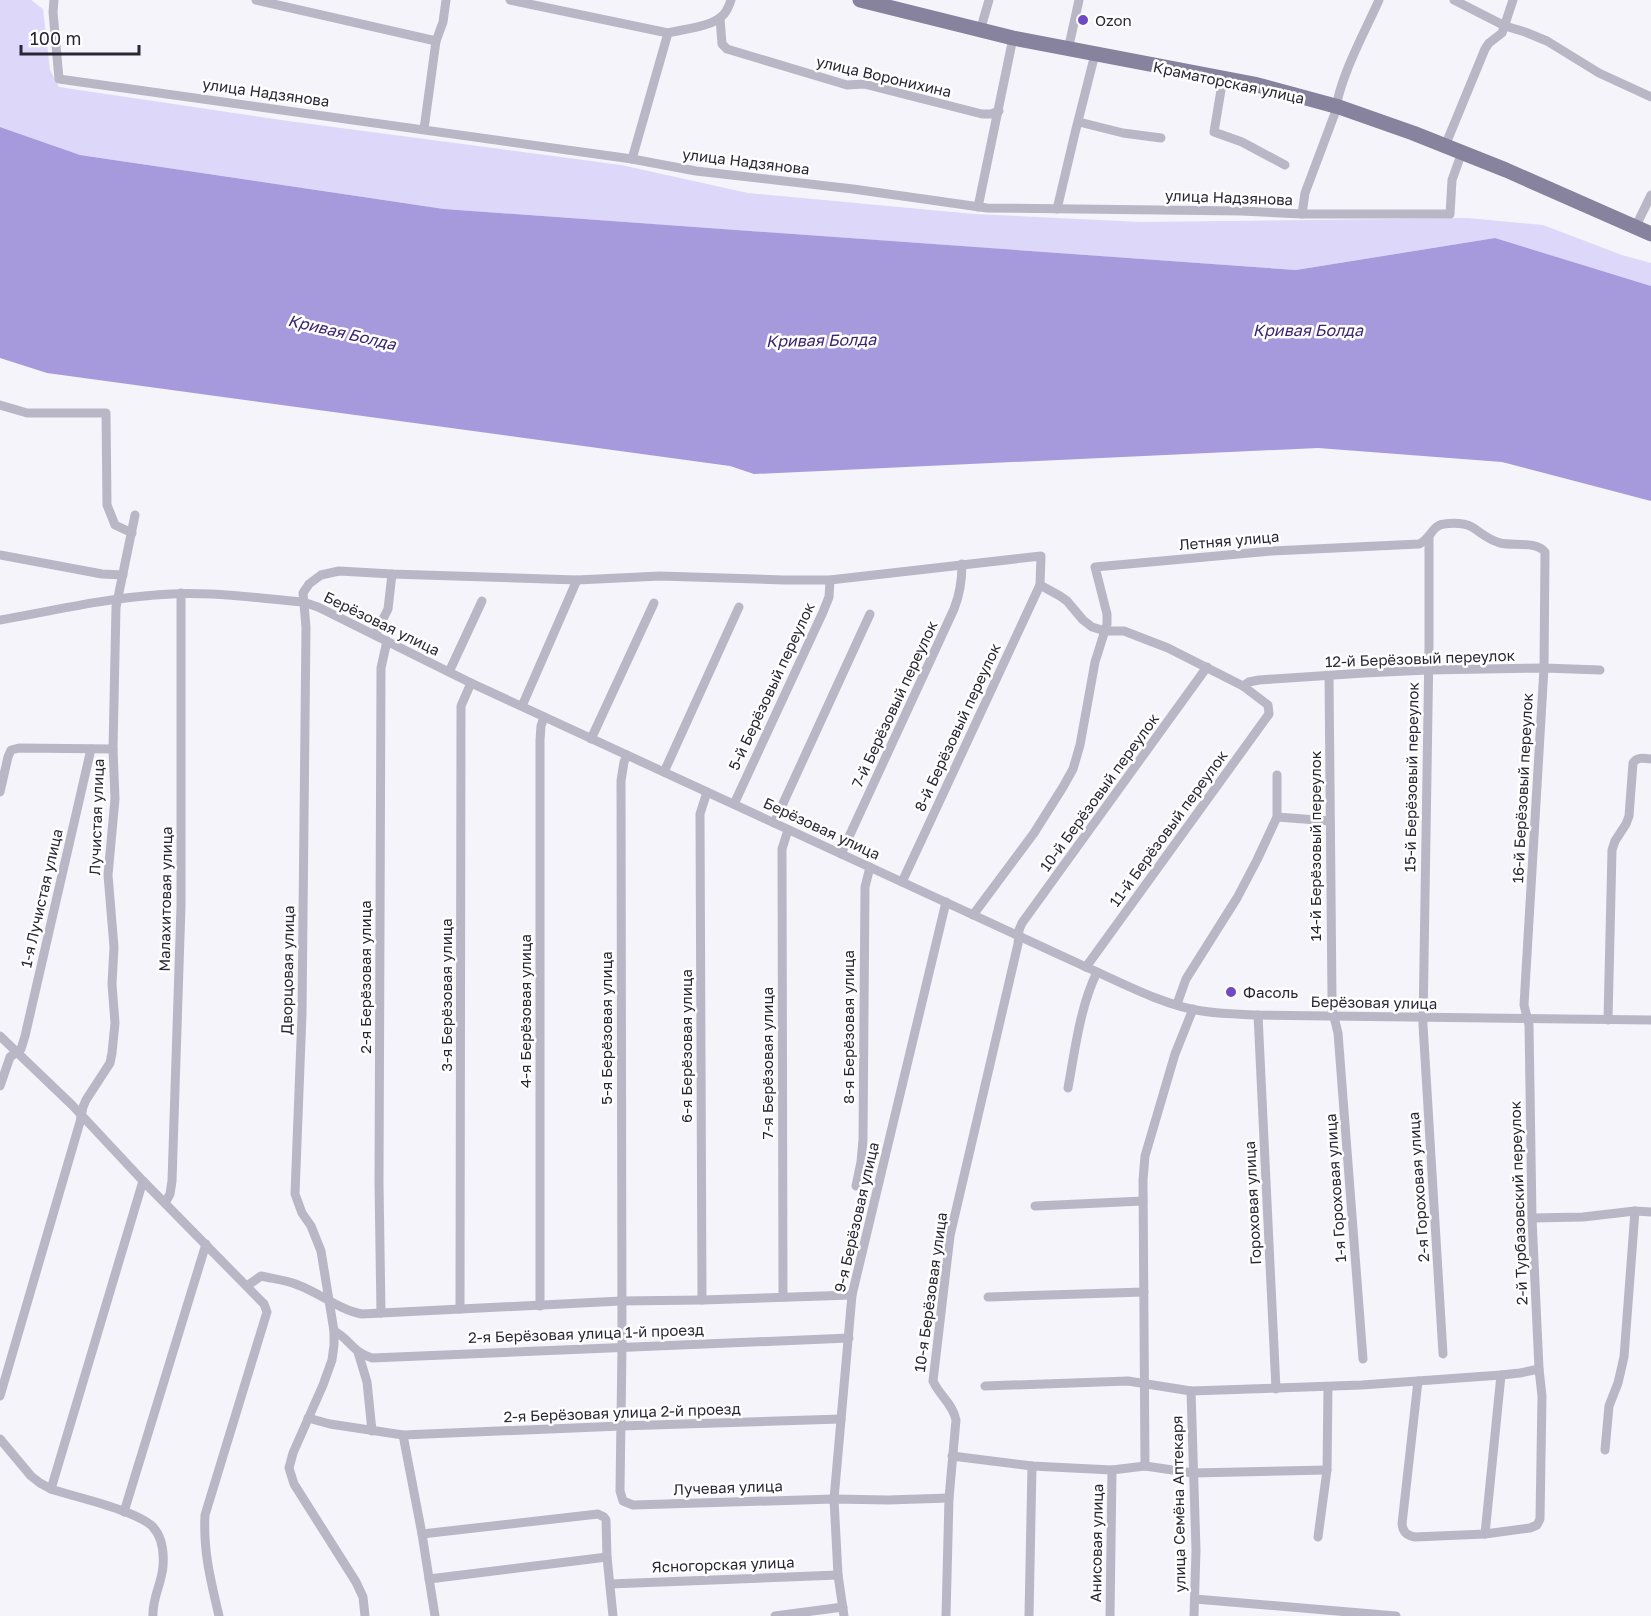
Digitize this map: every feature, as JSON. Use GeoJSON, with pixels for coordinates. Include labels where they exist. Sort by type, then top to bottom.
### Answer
{"type":"FeatureCollection","features":[{"type":"Feature","properties":{"kind":"main road","name":"Краматорская улица"},"geometry":{"type":"LineString","coordinates":[[860,0],[980,31],[1068,50],[1254,84],[1336,106],[1462,152],[1651,234]]}},
{"type":"Feature","properties":{"kind":"street","name":"улица Надзянова"},"geometry":{"type":"LineString","coordinates":[[54,0],[59,79],[632,159],[696,171],[853,189],[978,207],[1302,214],[1450,214],[1452,180],[1462,152]]}},
{"type":"Feature","properties":{"kind":"street"},"geometry":{"type":"LineString","coordinates":[[256,0],[436,41]]}},
{"type":"Feature","properties":{"kind":"street"},"geometry":{"type":"LineString","coordinates":[[424,129],[436,41],[443,22],[446,0]]}},
{"type":"Feature","properties":{"kind":"street"},"geometry":{"type":"LineString","coordinates":[[510,0],[668,33],[710,23],[720,18],[727,10],[731,0]]}},
{"type":"Feature","properties":{"kind":"street"},"geometry":{"type":"LineString","coordinates":[[980,31],[989,0]]}},
{"type":"Feature","properties":{"kind":"street"},"geometry":{"type":"LineString","coordinates":[[1068,50],[1079,0]]}},
{"type":"Feature","properties":{"kind":"street"},"geometry":{"type":"LineString","coordinates":[[1302,214],[1305,193],[1346,75],[1379,0]]}},
{"type":"Feature","properties":{"kind":"street"},"geometry":{"type":"LineString","coordinates":[[1454,0],[1505,26],[1547,41],[1599,73],[1651,97]]}},
{"type":"Feature","properties":{"kind":"street"},"geometry":{"type":"LineString","coordinates":[[1445,146],[1485,49],[1502,33],[1513,0]]}},
{"type":"Feature","properties":{"kind":"street","name":"улица Воронихина"},"geometry":{"type":"LineString","coordinates":[[720,18],[722,44],[727,49],[847,85],[864,84],[982,114],[999,111]]}},
{"type":"Feature","properties":{"kind":"street"},"geometry":{"type":"LineString","coordinates":[[632,159],[668,33]]}},
{"type":"Feature","properties":{"kind":"street"},"geometry":{"type":"LineString","coordinates":[[978,207],[1013,38]]}},
{"type":"Feature","properties":{"kind":"street"},"geometry":{"type":"LineString","coordinates":[[1058,209],[1095,54]]}},
{"type":"Feature","properties":{"kind":"street"},"geometry":{"type":"LineString","coordinates":[[1222,78],[1214,132],[1242,142],[1285,165]]}},
{"type":"Feature","properties":{"kind":"street"},"geometry":{"type":"LineString","coordinates":[[1079,122],[1123,133],[1161,138]]}},
{"type":"Feature","properties":{"kind":"street"},"geometry":{"type":"LineString","coordinates":[[1635,228],[1651,195]]}},
{"type":"Feature","properties":{"kind":"street"},"geometry":{"type":"LineString","coordinates":[[0,405],[27,413],[106,413],[107,505],[115,525],[132,533]]}},
{"type":"Feature","properties":{"kind":"street","name":"Лучистая улица"},"geometry":{"type":"LineString","coordinates":[[0,1396],[81,1114],[86,1100],[110,1063],[115,1023],[112,984],[114,947],[108,875],[114,808],[113,749],[117,599],[135,515]]}},
{"type":"Feature","properties":{"kind":"street","name":"16-й Берёзовый переулок"},"geometry":{"type":"LineString","coordinates":[[1429,537],[1438,525],[1464,524],[1488,539],[1507,544],[1539,547],[1545,552],[1544,668],[1524,1005],[1526,1018]]}},
{"type":"Feature","properties":{"kind":"street","name":"Летняя улица"},"geometry":{"type":"LineString","coordinates":[[1105,631],[1107,614],[1095,567],[1272,551],[1419,544],[1429,537]]}},
{"type":"Feature","properties":{"kind":"street","name":"15-й Берёзовый переулок"},"geometry":{"type":"LineString","coordinates":[[1423,1018],[1429,537]]}},
{"type":"Feature","properties":{"kind":"street"},"geometry":{"type":"LineString","coordinates":[[0,555],[102,574],[123,575]]}},
{"type":"Feature","properties":{"kind":"street"},"geometry":{"type":"LineString","coordinates":[[303,602],[303,593],[309,584],[321,575],[339,571],[577,579],[660,576],[830,580],[1041,556],[1040,585],[1067,602],[1092,627],[1105,631],[1125,631],[1139,636],[1244,686]]}},
{"type":"Feature","properties":{"kind":"street","name":"7-й Берёзовый переулок"},"geometry":{"type":"LineString","coordinates":[[841,854],[960,595],[962,564]]}},
{"type":"Feature","properties":{"kind":"street"},"geometry":{"type":"LineString","coordinates":[[375,635],[388,609],[392,574]]}},
{"type":"Feature","properties":{"kind":"street"},"geometry":{"type":"LineString","coordinates":[[522,706],[577,579]]}},
{"type":"Feature","properties":{"kind":"street","name":"5-й Берёзовый переулок"},"geometry":{"type":"LineString","coordinates":[[734,804],[829,597],[830,580]]}},
{"type":"Feature","properties":{"kind":"street","name":"8-й Берёзовый переулок"},"geometry":{"type":"LineString","coordinates":[[902,882],[1040,585]]}},
{"type":"Feature","properties":{"kind":"street","name":"Берёзовая улица"},"geometry":{"type":"LineString","coordinates":[[0,620],[117,599],[181,593],[303,602],[318,607],[471,683],[591,739],[1086,967],[1193,1010],[1258,1015],[1651,1020]]}},
{"type":"Feature","properties":{"kind":"street","name":"Малахитовая улица"},"geometry":{"type":"LineString","coordinates":[[165,1203],[170,1194],[172,1182],[181,906],[181,593]]}},
{"type":"Feature","properties":{"kind":"street","name":"Дворцовая улица"},"geometry":{"type":"LineString","coordinates":[[303,602],[306,627],[302,1014],[295,1194],[296,1201],[321,1251],[334,1331],[334,1345],[332,1360],[293,1453],[289,1468],[294,1484],[356,1582],[363,1598],[365,1616]]}},
{"type":"Feature","properties":{"kind":"street"},"geometry":{"type":"LineString","coordinates":[[449,672],[483,602]]}},
{"type":"Feature","properties":{"kind":"street"},"geometry":{"type":"LineString","coordinates":[[591,739],[654,603]]}},
{"type":"Feature","properties":{"kind":"street"},"geometry":{"type":"LineString","coordinates":[[664,772],[739,607]]}},
{"type":"Feature","properties":{"kind":"street"},"geometry":{"type":"LineString","coordinates":[[774,823],[870,614]]}},
{"type":"Feature","properties":{"kind":"street"},"geometry":{"type":"LineString","coordinates":[[973,915],[1034,833],[1073,769],[1080,745],[1095,662],[1105,631]]}},
{"type":"Feature","properties":{"kind":"street","name":"2-я Берёзовая улица"},"geometry":{"type":"LineString","coordinates":[[381,1313],[379,1159],[381,668],[387,641]]}},
{"type":"Feature","properties":{"kind":"street","name":"10-й Берёзовый переулок"},"geometry":{"type":"LineString","coordinates":[[1018,935],[1023,923],[1207,667]]}},
{"type":"Feature","properties":{"kind":"street","name":"12-й Берёзовый переулок"},"geometry":{"type":"LineString","coordinates":[[1244,686],[1259,680],[1428,670],[1544,668],[1600,670]]}},
{"type":"Feature","properties":{"kind":"street","name":"14-й Берёзовый переулок"},"geometry":{"type":"LineString","coordinates":[[1329,676],[1334,1016]]}},
{"type":"Feature","properties":{"kind":"street","name":"3-я Берёзовая улица"},"geometry":{"type":"LineString","coordinates":[[460,1309],[461,706],[471,683]]}},
{"type":"Feature","properties":{"kind":"street","name":"11-й Берёзовый переулок"},"geometry":{"type":"LineString","coordinates":[[1086,967],[1269,714],[1268,705],[1244,686]]}},
{"type":"Feature","properties":{"kind":"street","name":"4-я Берёзовая улица"},"geometry":{"type":"LineString","coordinates":[[540,1306],[540,740],[544,717]]}},
{"type":"Feature","properties":{"kind":"street"},"geometry":{"type":"LineString","coordinates":[[0,792],[11,750],[19,748],[113,749]]}},
{"type":"Feature","properties":{"kind":"street","name":"1-я Лучистая улица"},"geometry":{"type":"LineString","coordinates":[[0,1086],[10,1057],[21,1049],[25,1036],[91,748]]}},
{"type":"Feature","properties":{"kind":"street","name":"5-я Берёзовая улица"},"geometry":{"type":"LineString","coordinates":[[623,1501],[620,1491],[621,781],[627,755]]}},
{"type":"Feature","properties":{"kind":"street"},"geometry":{"type":"LineString","coordinates":[[1608,1020],[1612,850],[1629,816],[1633,764],[1640,758],[1651,759]]}},
{"type":"Feature","properties":{"kind":"street"},"geometry":{"type":"LineString","coordinates":[[1177,1005],[1186,979],[1237,898],[1277,817],[1278,775]]}},
{"type":"Feature","properties":{"kind":"street","name":"6-я Берёзовая улица"},"geometry":{"type":"LineString","coordinates":[[702,1300],[700,814],[707,792]]}},
{"type":"Feature","properties":{"kind":"street"},"geometry":{"type":"LineString","coordinates":[[1277,817],[1330,821]]}},
{"type":"Feature","properties":{"kind":"street","name":"7-я Берёзовая улица"},"geometry":{"type":"LineString","coordinates":[[783,1297],[782,849],[788,830]]}},
{"type":"Feature","properties":{"kind":"street","name":"8-я Берёзовая улица"},"geometry":{"type":"LineString","coordinates":[[856,1186],[861,1162],[862,1140],[864,888],[870,867]]}},
{"type":"Feature","properties":{"kind":"street","name":"9-я Берёзовая улица"},"geometry":{"type":"LineString","coordinates":[[843,1612],[838,1575],[834,1499],[852,1295],[946,902]]}},
{"type":"Feature","properties":{"kind":"street","name":"10-я Берёзовая улица"},"geometry":{"type":"LineString","coordinates":[[946,1616],[952,1456],[956,1420],[954,1412],[933,1381],[946,1262],[1018,944],[1018,935]]}},
{"type":"Feature","properties":{"kind":"street"},"geometry":{"type":"LineString","coordinates":[[1068,1088],[1082,1016],[1097,972]]}},
{"type":"Feature","properties":{"kind":"street"},"geometry":{"type":"LineString","coordinates":[[1145,1466],[1143,1201],[1145,1156],[1175,1053],[1193,1010]]}},
{"type":"Feature","properties":{"kind":"street","name":"Гороховая улица"},"geometry":{"type":"LineString","coordinates":[[1258,1015],[1276,1389]]}},
{"type":"Feature","properties":{"kind":"street","name":"1-я Гороховая улица"},"geometry":{"type":"LineString","coordinates":[[1334,1016],[1338,1033],[1363,1359]]}},
{"type":"Feature","properties":{"kind":"street","name":"2-я Гороховая улица"},"geometry":{"type":"LineString","coordinates":[[1423,1018],[1443,1354]]}},
{"type":"Feature","properties":{"kind":"street","name":"2-й Турбазовский переулок"},"geometry":{"type":"LineString","coordinates":[[1418,1381],[1402,1524],[1405,1533],[1414,1537],[1485,1534],[1537,1526],[1540,1519],[1542,1396],[1532,1218],[1529,1025],[1526,1018]]}},
{"type":"Feature","properties":{"kind":"street"},"geometry":{"type":"LineString","coordinates":[[0,1036],[81,1114],[143,1181],[264,1304],[267,1312],[205,1515],[205,1552],[219,1616]]}},
{"type":"Feature","properties":{"kind":"street"},"geometry":{"type":"LineString","coordinates":[[51,1489],[143,1181]]}},
{"type":"Feature","properties":{"kind":"street"},"geometry":{"type":"LineString","coordinates":[[1035,1206],[1143,1201]]}},
{"type":"Feature","properties":{"kind":"street"},"geometry":{"type":"LineString","coordinates":[[1605,1450],[1610,1406],[1624,1357],[1635,1211]]}},
{"type":"Feature","properties":{"kind":"street"},"geometry":{"type":"LineString","coordinates":[[1532,1218],[1583,1217],[1635,1211],[1651,1212]]}},
{"type":"Feature","properties":{"kind":"street"},"geometry":{"type":"LineString","coordinates":[[124,1512],[206,1244]]}},
{"type":"Feature","properties":{"kind":"street"},"geometry":{"type":"LineString","coordinates":[[247,1286],[261,1276],[299,1285],[351,1312],[362,1314],[621,1301],[852,1295]]}},
{"type":"Feature","properties":{"kind":"street"},"geometry":{"type":"LineString","coordinates":[[988,1297],[1144,1292]]}},
{"type":"Feature","properties":{"kind":"street"},"geometry":{"type":"LineString","coordinates":[[334,1331],[340,1333],[358,1352],[367,1382],[372,1431]]}},
{"type":"Feature","properties":{"kind":"street","name":"2-я Берёзовая улица 1-й проезд"},"geometry":{"type":"LineString","coordinates":[[358,1352],[372,1358],[849,1338]]}},
{"type":"Feature","properties":{"kind":"street"},"geometry":{"type":"LineString","coordinates":[[985,1386],[1128,1381],[1191,1391],[1276,1389],[1501,1375],[1539,1369]]}},
{"type":"Feature","properties":{"kind":"street"},"geometry":{"type":"LineString","coordinates":[[1485,1534],[1501,1375]]}},
{"type":"Feature","properties":{"kind":"street"},"geometry":{"type":"LineString","coordinates":[[1318,1537],[1327,1470],[1328,1387]]}},
{"type":"Feature","properties":{"kind":"street","name":"улица Семёна Аптекаря"},"geometry":{"type":"LineString","coordinates":[[1191,1391],[1196,1550],[1194,1616]]}},
{"type":"Feature","properties":{"kind":"street","name":"2-я Берёзовая улица 2-й проезд"},"geometry":{"type":"LineString","coordinates":[[308,1418],[330,1424],[403,1435],[841,1419]]}},
{"type":"Feature","properties":{"kind":"street"},"geometry":{"type":"LineString","coordinates":[[403,1435],[435,1616]]}},
{"type":"Feature","properties":{"kind":"street"},"geometry":{"type":"LineString","coordinates":[[0,1439],[40,1484],[124,1512],[143,1520],[152,1527],[159,1536],[163,1551],[163,1568],[155,1596],[153,1616]]}},
{"type":"Feature","properties":{"kind":"street"},"geometry":{"type":"LineString","coordinates":[[952,1456],[1032,1466],[1113,1470],[1145,1466],[1193,1473],[1327,1470]]}},
{"type":"Feature","properties":{"kind":"street"},"geometry":{"type":"LineString","coordinates":[[1029,1616],[1032,1466]]}},
{"type":"Feature","properties":{"kind":"street","name":"Анисовая улица"},"geometry":{"type":"LineString","coordinates":[[1110,1616],[1113,1470]]}},
{"type":"Feature","properties":{"kind":"street","name":"Лучевая улица"},"geometry":{"type":"LineString","coordinates":[[623,1501],[633,1505],[950,1498]]}},
{"type":"Feature","properties":{"kind":"street"},"geometry":{"type":"LineString","coordinates":[[422,1534],[598,1514],[606,1521],[613,1616]]}},
{"type":"Feature","properties":{"kind":"street"},"geometry":{"type":"LineString","coordinates":[[429,1579],[607,1557]]}},
{"type":"Feature","properties":{"kind":"street","name":"Ясногорская улица"},"geometry":{"type":"LineString","coordinates":[[610,1584],[838,1575]]}},
{"type":"Feature","properties":{"kind":"street"},"geometry":{"type":"LineString","coordinates":[[1195,1599],[1331,1613],[1396,1616]]}},
{"type":"Feature","properties":{"kind":"street"},"geometry":{"type":"LineString","coordinates":[[775,1616],[843,1612]]}},
{"type":"Feature","properties":{"kind":"shaded area"},"geometry":{"type":"Polygon","coordinates":[[[0,0],[31,0],[43,9],[50,70],[59,87],[288,121],[621,165],[748,193],[974,214],[1141,222],[1468,218],[1543,225],[1622,255],[1651,263],[1651,286],[1495,238],[1296,270],[444,209],[80,155],[0,127],[0,0]]]}},
{"type":"Feature","properties":{"kind":"water","name":"Кривая Болда"},"geometry":{"type":"Polygon","coordinates":[[[0,127],[80,155],[444,209],[1296,270],[1495,238],[1651,286],[1651,501],[1502,462],[1318,448],[754,474],[730,466],[47,373],[0,358],[0,127]]]}},
{"type":"Feature","properties":{"kind":"place","name":"Ozon"},"geometry":{"type":"Point","coordinates":[1083,20]}},
{"type":"Feature","properties":{"kind":"place","name":"Фасоль"},"geometry":{"type":"Point","coordinates":[1231,992]}}]}
